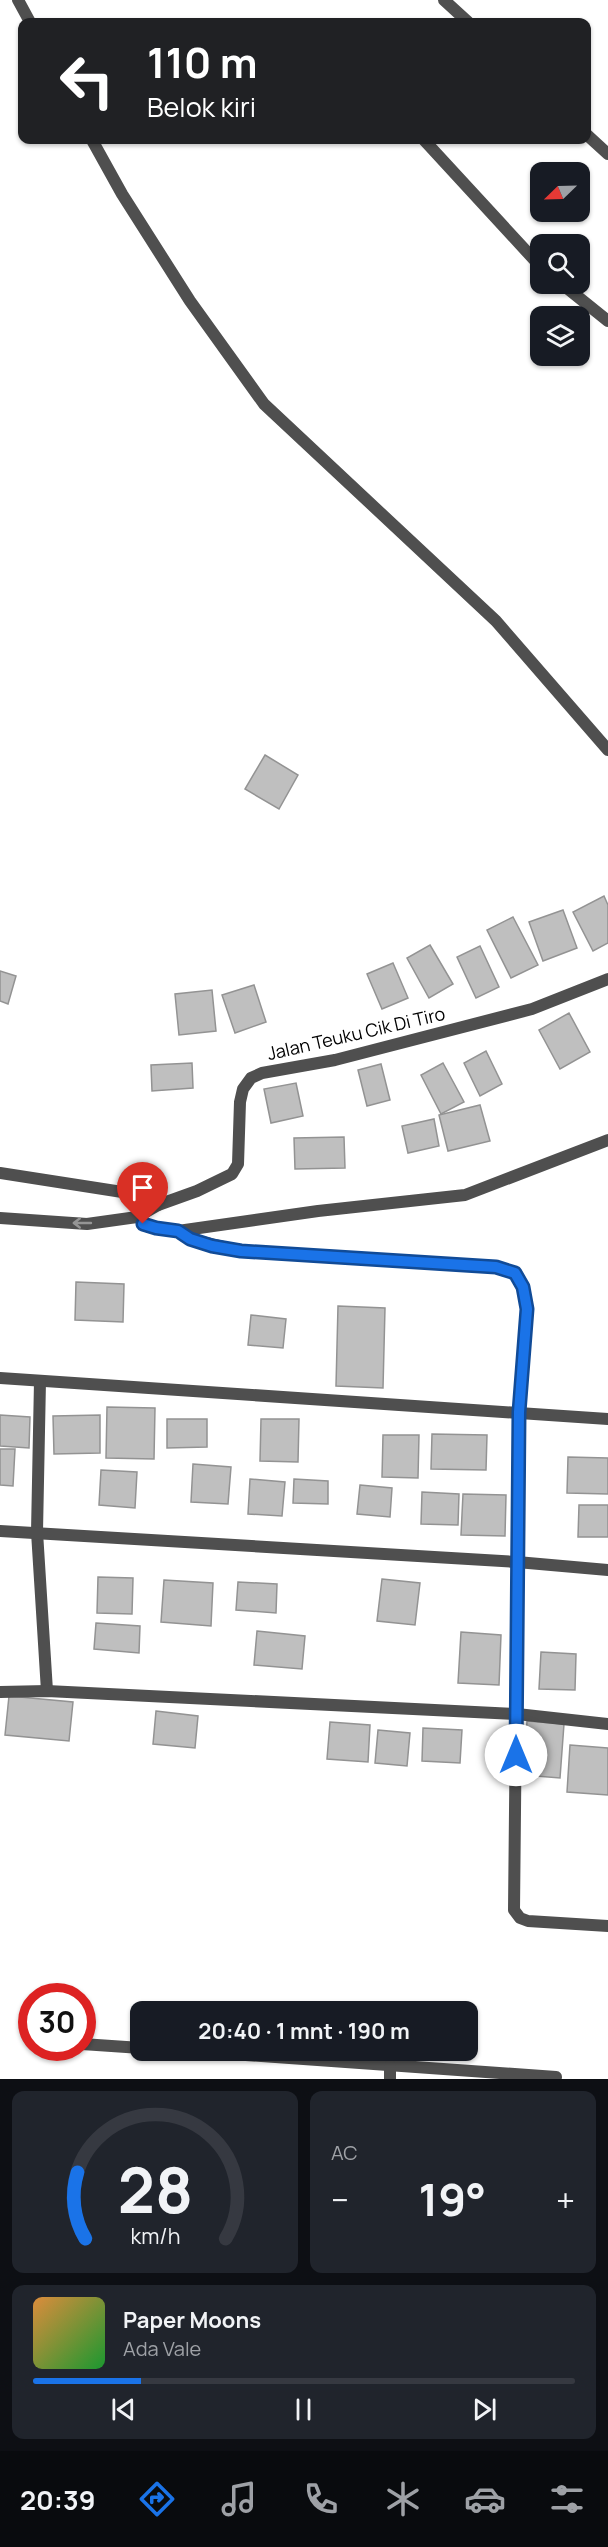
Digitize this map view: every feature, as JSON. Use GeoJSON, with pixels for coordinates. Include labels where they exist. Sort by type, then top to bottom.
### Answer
{"type":"FeatureCollection","features":[{"type":"Feature","properties":{"kind":"street"},"geometry":{"type":"LineString","coordinates":[[18,0],[28,18]]}},
{"type":"Feature","properties":{"kind":"street"},"geometry":{"type":"LineString","coordinates":[[444,0],[464,18]]}},
{"type":"Feature","properties":{"kind":"street"},"geometry":{"type":"LineString","coordinates":[[591,139],[608,154]]}},
{"type":"Feature","properties":{"kind":"street"},"geometry":{"type":"LineString","coordinates":[[94,144],[122,194],[190,301],[264,404],[496,621],[608,750]]}},
{"type":"Feature","properties":{"kind":"street"},"geometry":{"type":"LineString","coordinates":[[428,144],[530,255]]}},
{"type":"Feature","properties":{"kind":"street"},"geometry":{"type":"LineString","coordinates":[[574,294],[608,321]]}},
{"type":"Feature","properties":{"kind":"street","name":"Jalan Teuku Cik Di Tiro"},"geometry":{"type":"LineString","coordinates":[[0,1218],[87,1224],[137,1217],[158,1205],[197,1191],[232,1174],[238,1164],[240,1102],[243,1089],[250,1078],[262,1073],[334,1060],[532,1009],[608,979]]}},
{"type":"Feature","properties":{"kind":"street"},"geometry":{"type":"LineString","coordinates":[[135,1194],[137,1217],[143,1224],[178,1231],[318,1211],[465,1195],[608,1140]]}},
{"type":"Feature","properties":{"kind":"street"},"geometry":{"type":"LineString","coordinates":[[0,1173],[135,1194],[158,1205]]}},
{"type":"Feature","properties":{"kind":"street"},"geometry":{"type":"LineString","coordinates":[[178,1231],[190,1239],[212,1246],[241,1251],[496,1267],[515,1273],[523,1287],[527,1309],[519,1412],[514,1910],[520,1918],[528,1921],[608,1926]]}},
{"type":"Feature","properties":{"kind":"street"},"geometry":{"type":"LineString","coordinates":[[0,1378],[608,1419]]}},
{"type":"Feature","properties":{"kind":"street"},"geometry":{"type":"LineString","coordinates":[[40,1381],[37,1532],[47,1691]]}},
{"type":"Feature","properties":{"kind":"street"},"geometry":{"type":"LineString","coordinates":[[0,1531],[517,1562],[608,1570]]}},
{"type":"Feature","properties":{"kind":"street"},"geometry":{"type":"LineString","coordinates":[[0,1692],[47,1691],[517,1714],[608,1724]]}},
{"type":"Feature","properties":{"kind":"street"},"geometry":{"type":"LineString","coordinates":[[96,2045],[130,2047]]}},
{"type":"Feature","properties":{"kind":"street"},"geometry":{"type":"LineString","coordinates":[[323,2061],[556,2077]]}},
{"type":"Feature","properties":{"kind":"street"},"geometry":{"type":"LineString","coordinates":[[390,2066],[390,2079]]}},
{"type":"Feature","properties":{"kind":"building"},"geometry":{"type":"Polygon","coordinates":[[[265,755],[298,775],[279,809],[245,789],[265,755]]]}},
{"type":"Feature","properties":{"kind":"building"},"geometry":{"type":"Polygon","coordinates":[[[604,896],[608,905],[608,943],[593,951],[573,912],[604,896]]]}},
{"type":"Feature","properties":{"kind":"building"},"geometry":{"type":"Polygon","coordinates":[[[563,910],[577,948],[543,961],[529,922],[563,910]]]}},
{"type":"Feature","properties":{"kind":"building"},"geometry":{"type":"Polygon","coordinates":[[[513,917],[538,965],[511,978],[487,930],[513,917]]]}},
{"type":"Feature","properties":{"kind":"building"},"geometry":{"type":"Polygon","coordinates":[[[430,945],[453,984],[429,998],[407,958],[430,945]]]}},
{"type":"Feature","properties":{"kind":"building"},"geometry":{"type":"Polygon","coordinates":[[[480,946],[499,987],[476,998],[457,957],[480,946]]]}},
{"type":"Feature","properties":{"kind":"building"},"geometry":{"type":"Polygon","coordinates":[[[393,963],[408,998],[382,1009],[367,974],[393,963]]]}},
{"type":"Feature","properties":{"kind":"building"},"geometry":{"type":"Polygon","coordinates":[[[0,971],[16,976],[8,1004],[0,1001],[0,971]]]}},
{"type":"Feature","properties":{"kind":"building"},"geometry":{"type":"Polygon","coordinates":[[[254,985],[266,1022],[235,1033],[222,995],[254,985]]]}},
{"type":"Feature","properties":{"kind":"building"},"geometry":{"type":"Polygon","coordinates":[[[212,990],[216,1031],[179,1035],[175,994],[212,990]]]}},
{"type":"Feature","properties":{"kind":"building"},"geometry":{"type":"Polygon","coordinates":[[[569,1013],[590,1052],[560,1069],[539,1030],[569,1013]]]}},
{"type":"Feature","properties":{"kind":"building"},"geometry":{"type":"Polygon","coordinates":[[[486,1051],[502,1084],[480,1096],[464,1063],[486,1051]]]}},
{"type":"Feature","properties":{"kind":"building"},"geometry":{"type":"Polygon","coordinates":[[[192,1063],[193,1088],[152,1091],[151,1065],[192,1063]]]}},
{"type":"Feature","properties":{"kind":"building"},"geometry":{"type":"Polygon","coordinates":[[[443,1063],[464,1102],[441,1114],[421,1075],[443,1063]]]}},
{"type":"Feature","properties":{"kind":"building"},"geometry":{"type":"Polygon","coordinates":[[[381,1064],[390,1100],[367,1106],[358,1070],[381,1064]]]}},
{"type":"Feature","properties":{"kind":"building"},"geometry":{"type":"Polygon","coordinates":[[[296,1083],[303,1116],[271,1123],[264,1089],[296,1083]]]}},
{"type":"Feature","properties":{"kind":"building"},"geometry":{"type":"Polygon","coordinates":[[[480,1105],[490,1141],[448,1151],[439,1115],[480,1105]]]}},
{"type":"Feature","properties":{"kind":"building"},"geometry":{"type":"Polygon","coordinates":[[[434,1119],[439,1146],[408,1153],[402,1126],[434,1119]]]}},
{"type":"Feature","properties":{"kind":"building"},"geometry":{"type":"Polygon","coordinates":[[[344,1137],[345,1168],[295,1169],[294,1138],[344,1137]]]}},
{"type":"Feature","properties":{"kind":"building"},"geometry":{"type":"Polygon","coordinates":[[[76,1282],[124,1284],[123,1322],[75,1320],[76,1282]]]}},
{"type":"Feature","properties":{"kind":"building"},"geometry":{"type":"Polygon","coordinates":[[[338,1306],[385,1308],[383,1388],[336,1386],[338,1306]]]}},
{"type":"Feature","properties":{"kind":"building"},"geometry":{"type":"Polygon","coordinates":[[[251,1315],[286,1319],[283,1348],[248,1345],[251,1315]]]}},
{"type":"Feature","properties":{"kind":"building"},"geometry":{"type":"Polygon","coordinates":[[[107,1407],[155,1408],[154,1459],[106,1458],[107,1407]]]}},
{"type":"Feature","properties":{"kind":"building"},"geometry":{"type":"Polygon","coordinates":[[[0,1415],[30,1417],[29,1448],[0,1446],[0,1415]]]}},
{"type":"Feature","properties":{"kind":"building"},"geometry":{"type":"Polygon","coordinates":[[[100,1415],[100,1453],[54,1454],[53,1416],[100,1415]]]}},
{"type":"Feature","properties":{"kind":"building"},"geometry":{"type":"Polygon","coordinates":[[[167,1419],[207,1419],[207,1447],[167,1448],[167,1419]]]}},
{"type":"Feature","properties":{"kind":"building"},"geometry":{"type":"Polygon","coordinates":[[[261,1419],[299,1419],[298,1462],[260,1461],[261,1419]]]}},
{"type":"Feature","properties":{"kind":"building"},"geometry":{"type":"Polygon","coordinates":[[[432,1434],[487,1435],[486,1470],[431,1469],[432,1434]]]}},
{"type":"Feature","properties":{"kind":"building"},"geometry":{"type":"Polygon","coordinates":[[[383,1435],[419,1435],[418,1478],[382,1477],[383,1435]]]}},
{"type":"Feature","properties":{"kind":"building"},"geometry":{"type":"Polygon","coordinates":[[[0,1449],[15,1449],[13,1486],[0,1485],[0,1449]]]}},
{"type":"Feature","properties":{"kind":"building"},"geometry":{"type":"Polygon","coordinates":[[[568,1457],[608,1458],[608,1494],[567,1493],[568,1457]]]}},
{"type":"Feature","properties":{"kind":"building"},"geometry":{"type":"Polygon","coordinates":[[[193,1464],[231,1467],[228,1504],[191,1502],[193,1464]]]}},
{"type":"Feature","properties":{"kind":"building"},"geometry":{"type":"Polygon","coordinates":[[[101,1470],[137,1472],[135,1508],[99,1505],[101,1470]]]}},
{"type":"Feature","properties":{"kind":"building"},"geometry":{"type":"Polygon","coordinates":[[[250,1479],[285,1482],[282,1516],[248,1514],[250,1479]]]}},
{"type":"Feature","properties":{"kind":"building"},"geometry":{"type":"Polygon","coordinates":[[[294,1479],[328,1481],[328,1504],[293,1503],[294,1479]]]}},
{"type":"Feature","properties":{"kind":"building"},"geometry":{"type":"Polygon","coordinates":[[[360,1485],[392,1488],[390,1517],[357,1514],[360,1485]]]}},
{"type":"Feature","properties":{"kind":"building"},"geometry":{"type":"Polygon","coordinates":[[[422,1492],[459,1494],[458,1525],[421,1524],[422,1492]]]}},
{"type":"Feature","properties":{"kind":"building"},"geometry":{"type":"Polygon","coordinates":[[[463,1494],[506,1495],[505,1536],[461,1535],[463,1494]]]}},
{"type":"Feature","properties":{"kind":"building"},"geometry":{"type":"Polygon","coordinates":[[[579,1505],[608,1505],[608,1537],[578,1537],[579,1505]]]}},
{"type":"Feature","properties":{"kind":"building"},"geometry":{"type":"Polygon","coordinates":[[[98,1577],[133,1578],[132,1614],[97,1613],[98,1577]]]}},
{"type":"Feature","properties":{"kind":"building"},"geometry":{"type":"Polygon","coordinates":[[[382,1579],[420,1583],[415,1625],[377,1621],[382,1579]]]}},
{"type":"Feature","properties":{"kind":"building"},"geometry":{"type":"Polygon","coordinates":[[[164,1580],[213,1583],[211,1626],[161,1622],[164,1580]]]}},
{"type":"Feature","properties":{"kind":"building"},"geometry":{"type":"Polygon","coordinates":[[[238,1582],[277,1584],[276,1613],[236,1610],[238,1582]]]}},
{"type":"Feature","properties":{"kind":"building"},"geometry":{"type":"Polygon","coordinates":[[[96,1623],[140,1626],[139,1653],[94,1649],[96,1623]]]}},
{"type":"Feature","properties":{"kind":"building"},"geometry":{"type":"Polygon","coordinates":[[[257,1631],[305,1636],[302,1669],[254,1665],[257,1631]]]}},
{"type":"Feature","properties":{"kind":"building"},"geometry":{"type":"Polygon","coordinates":[[[461,1632],[501,1635],[499,1685],[458,1683],[461,1632]]]}},
{"type":"Feature","properties":{"kind":"building"},"geometry":{"type":"Polygon","coordinates":[[[541,1652],[576,1654],[575,1690],[539,1689],[541,1652]]]}},
{"type":"Feature","properties":{"kind":"building"},"geometry":{"type":"Polygon","coordinates":[[[9,1696],[73,1702],[69,1741],[5,1735],[9,1696]]]}},
{"type":"Feature","properties":{"kind":"building"},"geometry":{"type":"Polygon","coordinates":[[[156,1711],[198,1716],[195,1748],[153,1744],[156,1711]]]}},
{"type":"Feature","properties":{"kind":"building"},"geometry":{"type":"Polygon","coordinates":[[[527,1721],[564,1724],[560,1778],[524,1775],[527,1721]]]}},
{"type":"Feature","properties":{"kind":"building"},"geometry":{"type":"Polygon","coordinates":[[[330,1722],[370,1725],[368,1762],[327,1759],[330,1722]]]}},
{"type":"Feature","properties":{"kind":"building"},"geometry":{"type":"Polygon","coordinates":[[[423,1728],[462,1730],[460,1763],[422,1761],[423,1728]]]}},
{"type":"Feature","properties":{"kind":"building"},"geometry":{"type":"Polygon","coordinates":[[[378,1730],[410,1733],[407,1766],[375,1763],[378,1730]]]}},
{"type":"Feature","properties":{"kind":"building"},"geometry":{"type":"Polygon","coordinates":[[[570,1745],[608,1748],[608,1795],[567,1792],[570,1745]]]}},
{"type":"Feature","properties":{"kind":"route"},"geometry":{"type":"LineString","coordinates":[[143,1224],[178,1231],[190,1239],[212,1246],[241,1251],[305,1253],[496,1267],[515,1273],[523,1287],[527,1309],[526,1350],[519,1412],[516,1755]]}}]}
